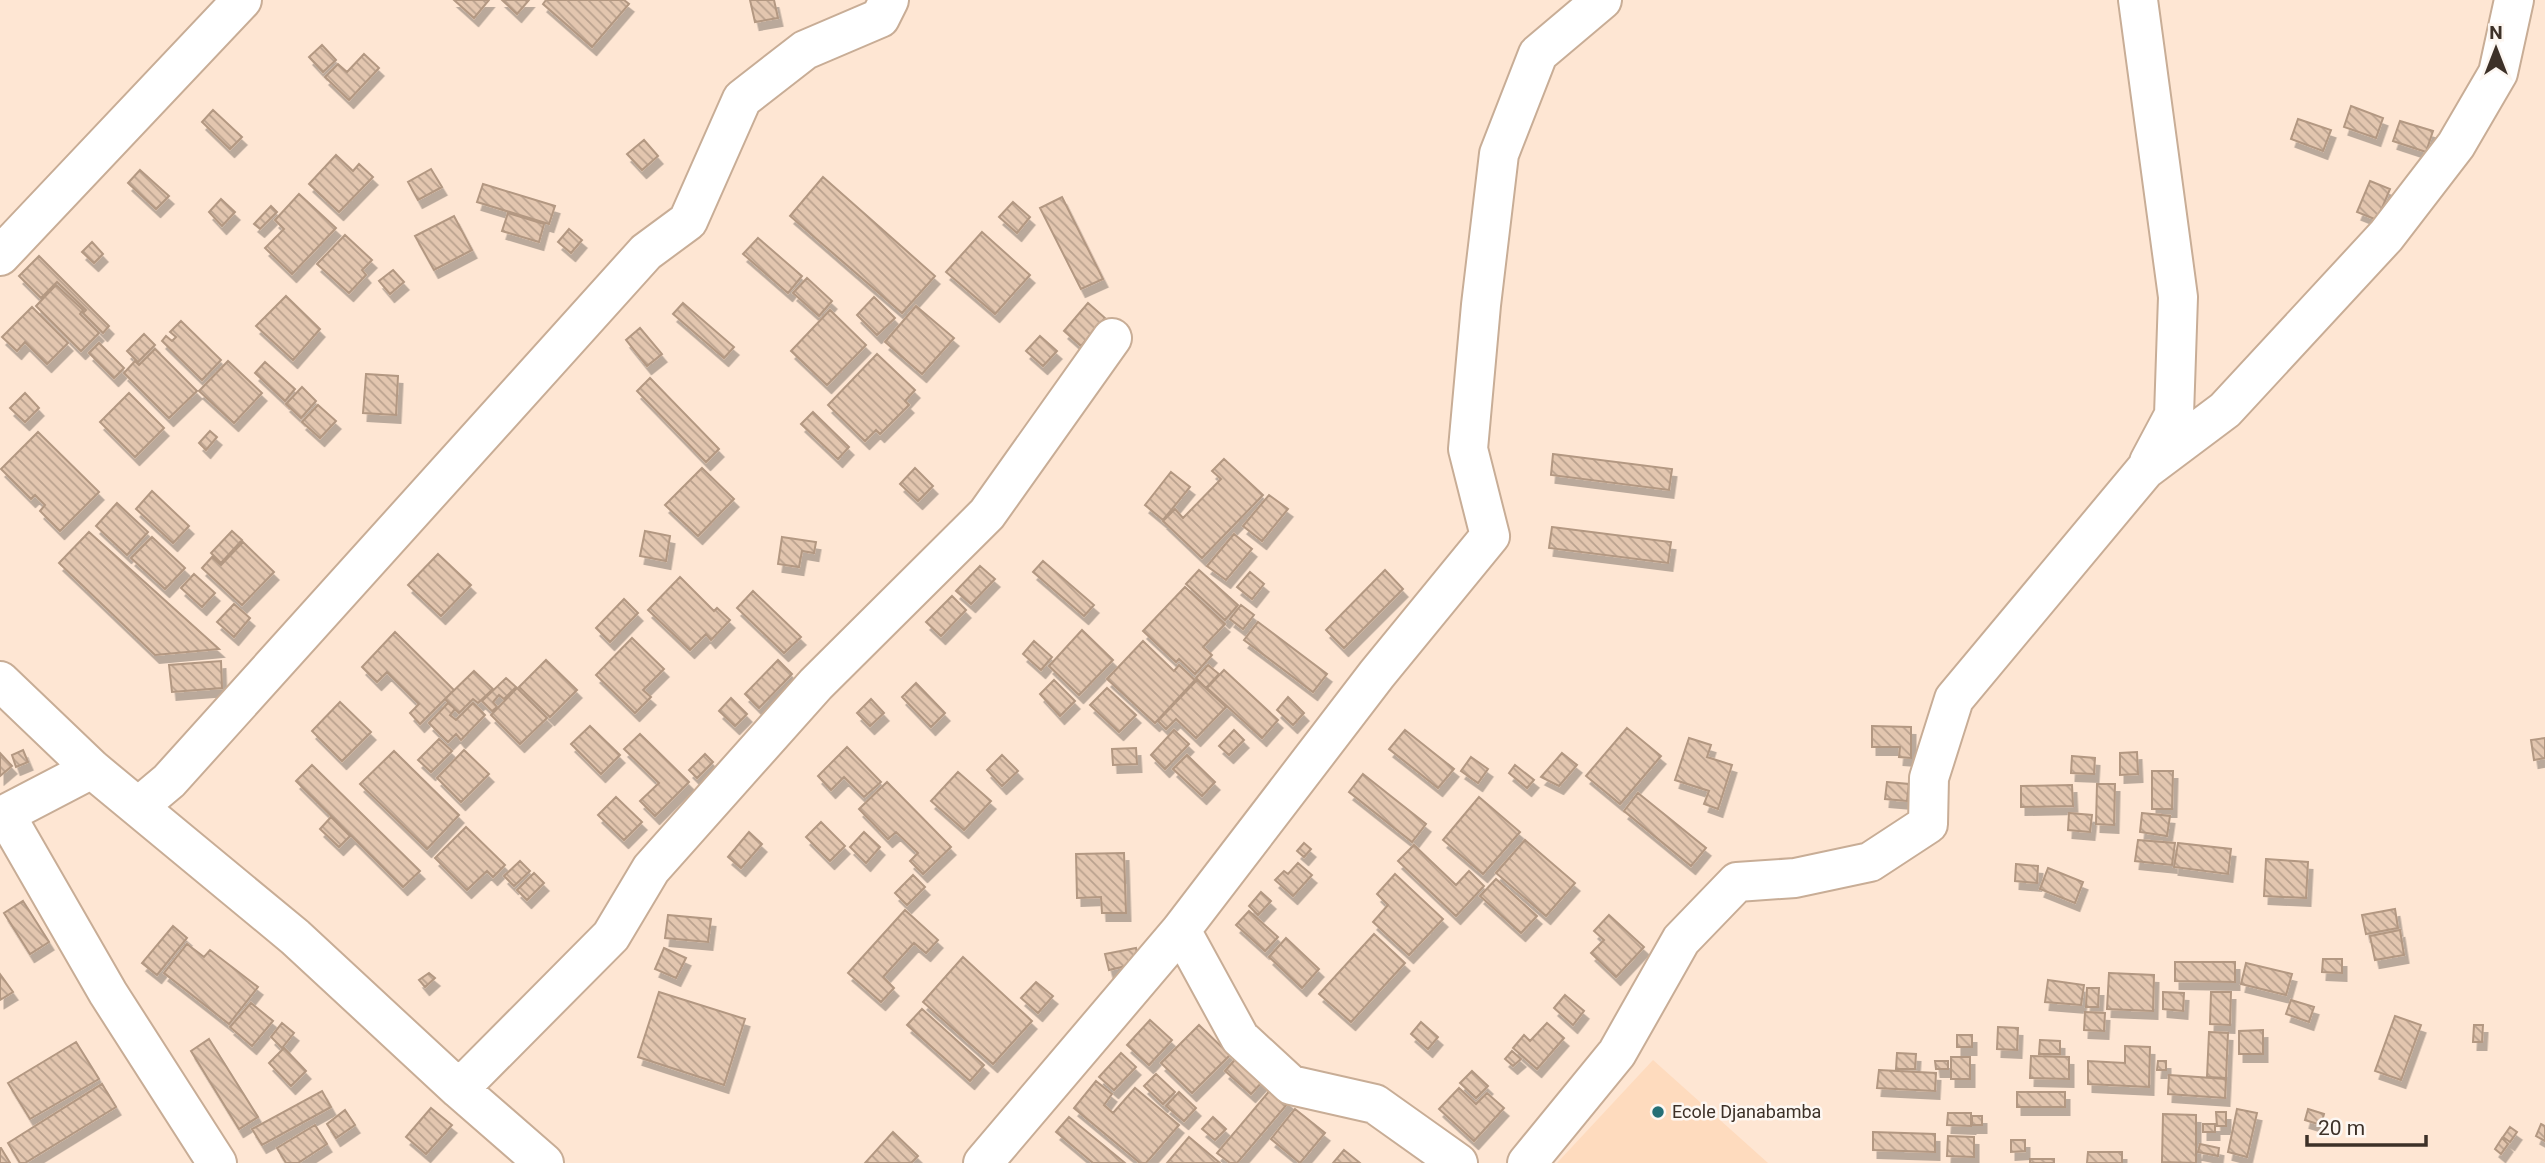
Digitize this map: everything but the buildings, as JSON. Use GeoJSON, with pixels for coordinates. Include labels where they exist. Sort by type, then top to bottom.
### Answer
{"type":"FeatureCollection","features":[{"type":"Feature","properties":{"kind":"street"},"geometry":{"type":"LineString","coordinates":[[1,244],[242,0]]}},
{"type":"Feature","properties":{"kind":"street"},"geometry":{"type":"LineString","coordinates":[[138,807],[178,771],[646,252],[688,221],[742,99],[805,50],[880,18],[889,0]]}},
{"type":"Feature","properties":{"kind":"street"},"geometry":{"type":"LineString","coordinates":[[983,1163],[1181,930],[1377,674],[1490,536],[1468,449],[1481,305],[1499,154],[1538,54],[1602,0]]}},
{"type":"Feature","properties":{"kind":"street"},"geometry":{"type":"LineString","coordinates":[[1527,1163],[1617,1053],[1681,940],[1737,882],[1795,878],[1870,862],[1927,824],[1929,778],[1954,699],[2145,470],[2174,415],[2178,297],[2138,0]]}},
{"type":"Feature","properties":{"kind":"street"},"geometry":{"type":"LineString","coordinates":[[2145,470],[2225,411],[2386,236],[2456,145],[2498,73],[2514,0]]}},
{"type":"Feature","properties":{"kind":"street"},"geometry":{"type":"LineString","coordinates":[[459,1089],[611,936],[651,869],[816,684],[987,514],[1112,338]]}},
{"type":"Feature","properties":{"kind":"street"},"geometry":{"type":"LineString","coordinates":[[0,681],[92,769],[295,937],[459,1089],[544,1163]]}},
{"type":"Feature","properties":{"kind":"street"},"geometry":{"type":"LineString","coordinates":[[92,769],[3,816],[108,993],[216,1163]]}},
{"type":"Feature","properties":{"kind":"street"},"geometry":{"type":"LineString","coordinates":[[1181,930],[1240,1038],[1292,1085],[1375,1104],[1458,1163]]}},
{"type":"Feature","properties":{"kind":"shaded area","name":"Ecole Djanabamba"},"geometry":{"type":"Polygon","coordinates":[[[1653,1060],[1768,1163],[1557,1163],[1653,1060]]]}},
{"type":"Feature","properties":{"kind":"place","name":"Ecole Djanabamba"},"geometry":{"type":"Point","coordinates":[1658,1112]}}]}
